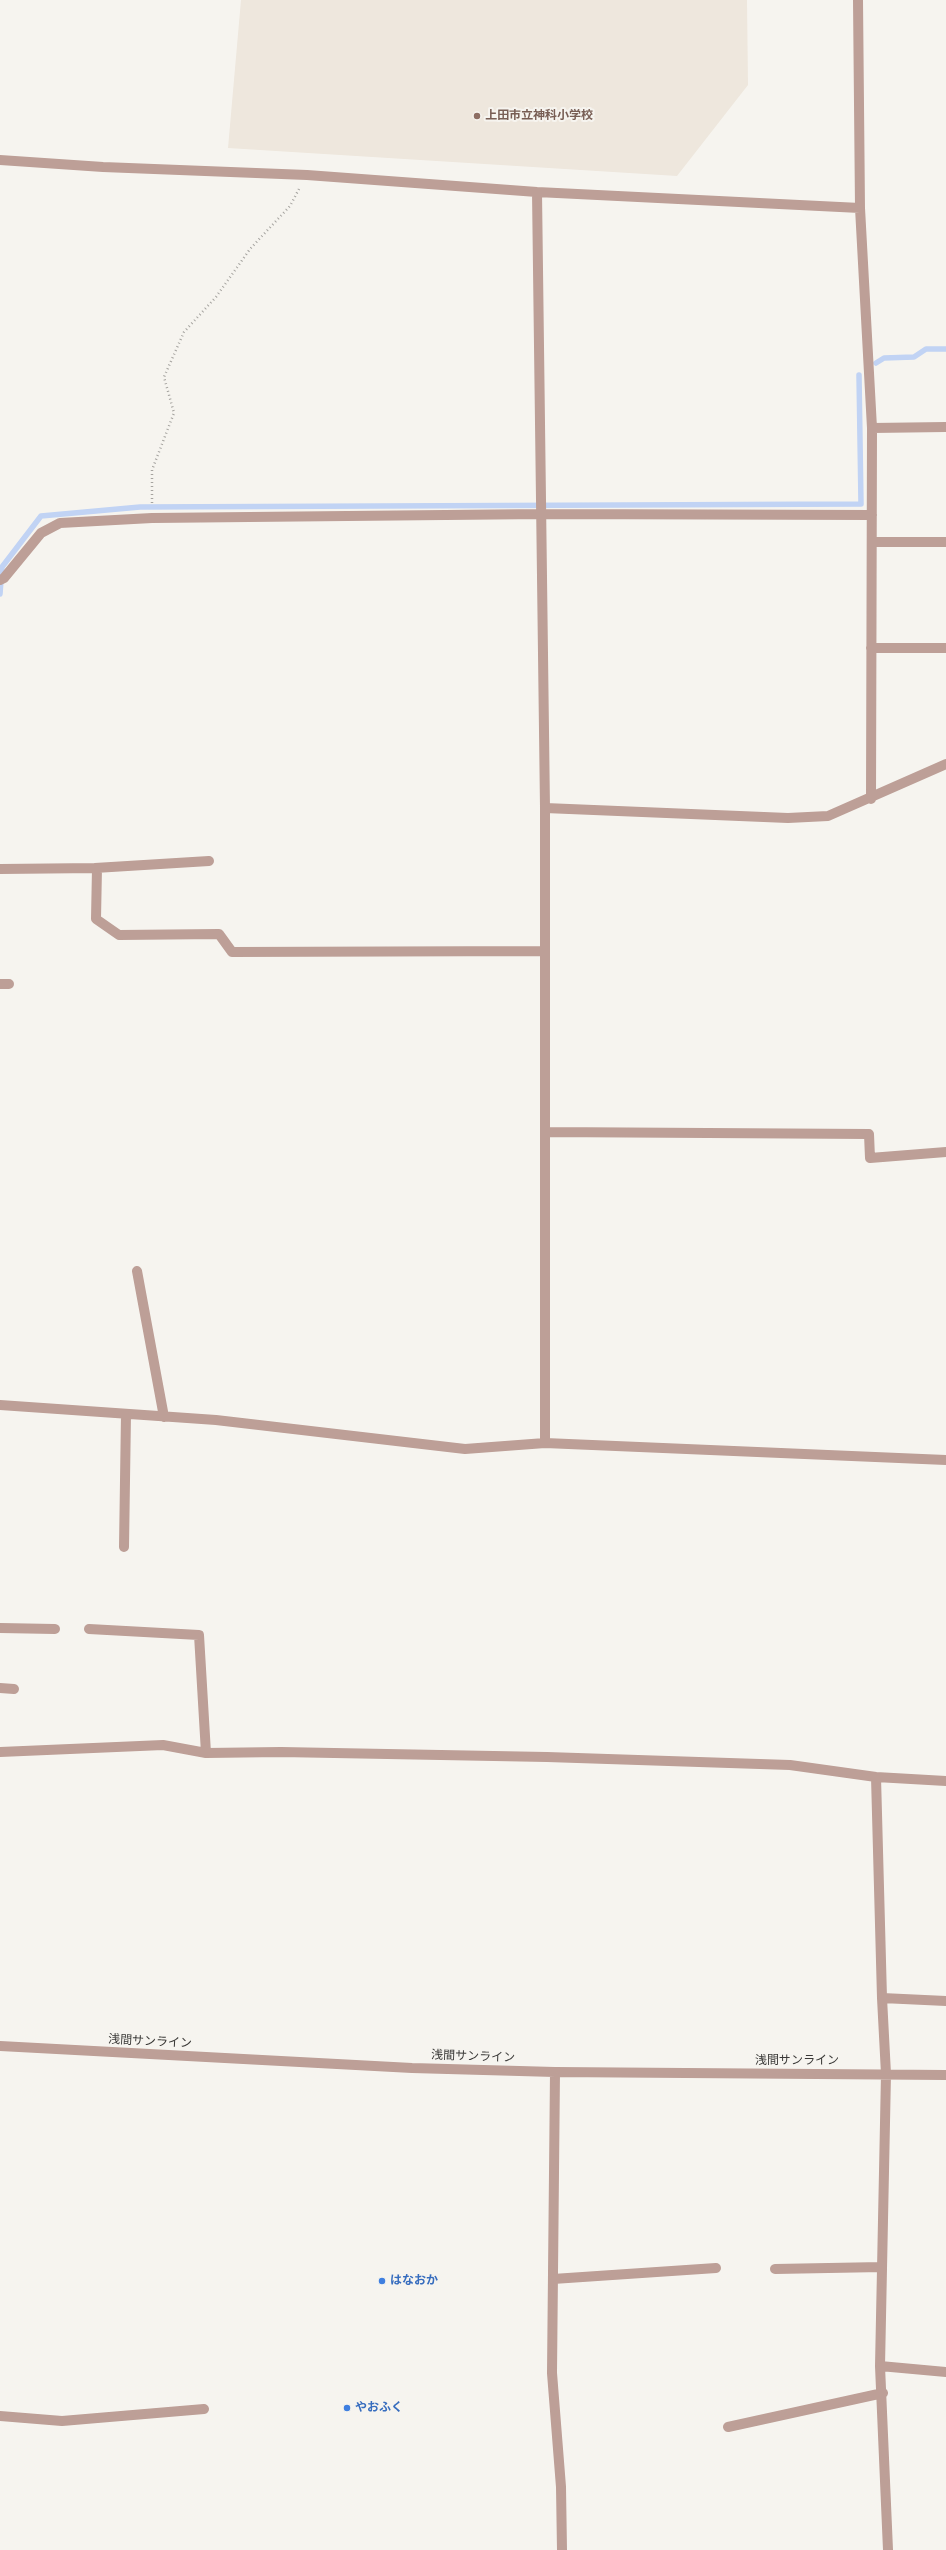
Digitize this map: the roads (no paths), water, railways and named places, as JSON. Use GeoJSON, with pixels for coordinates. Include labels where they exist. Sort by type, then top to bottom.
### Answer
{"type":"FeatureCollection","features":[{"type":"Feature","properties":{"kind":"street"},"geometry":{"type":"LineString","coordinates":[[858,0],[860,208],[872,428],[871,799]]}},
{"type":"Feature","properties":{"kind":"street"},"geometry":{"type":"LineString","coordinates":[[0,160],[103,167],[307,175],[537,192],[860,208]]}},
{"type":"Feature","properties":{"kind":"street"},"geometry":{"type":"LineString","coordinates":[[537,192],[545,808],[545,1443]]}},
{"type":"Feature","properties":{"kind":"street"},"geometry":{"type":"LineString","coordinates":[[872,428],[946,427]]}},
{"type":"Feature","properties":{"kind":"street"},"geometry":{"type":"LineString","coordinates":[[0,580],[4,578],[41,533],[60,523],[152,518],[542,514],[872,515]]}},
{"type":"Feature","properties":{"kind":"street"},"geometry":{"type":"LineString","coordinates":[[872,542],[946,542]]}},
{"type":"Feature","properties":{"kind":"street"},"geometry":{"type":"LineString","coordinates":[[871,648],[946,648]]}},
{"type":"Feature","properties":{"kind":"street"},"geometry":{"type":"LineString","coordinates":[[545,808],[788,818],[828,816],[871,799],[946,764]]}},
{"type":"Feature","properties":{"kind":"street"},"geometry":{"type":"LineString","coordinates":[[0,869],[95,868],[209,861]]}},
{"type":"Feature","properties":{"kind":"street"},"geometry":{"type":"LineString","coordinates":[[95,868],[97,868],[96,919],[119,935],[219,934],[232,952],[545,951]]}},
{"type":"Feature","properties":{"kind":"street"},"geometry":{"type":"LineString","coordinates":[[546,1132],[869,1134],[870,1158],[946,1152]]}},
{"type":"Feature","properties":{"kind":"street"},"geometry":{"type":"LineString","coordinates":[[137,1271],[164,1417]]}},
{"type":"Feature","properties":{"kind":"street"},"geometry":{"type":"LineString","coordinates":[[0,1405],[164,1417],[388,1438],[465,1449],[545,1443],[946,1460]]}},
{"type":"Feature","properties":{"kind":"street"},"geometry":{"type":"LineString","coordinates":[[124,1547],[126,1414]]}},
{"type":"Feature","properties":{"kind":"street"},"geometry":{"type":"LineString","coordinates":[[0,1628],[55,1629]]}},
{"type":"Feature","properties":{"kind":"street"},"geometry":{"type":"LineString","coordinates":[[89,1629],[199,1635],[206,1753]]}},
{"type":"Feature","properties":{"kind":"street"},"geometry":{"type":"LineString","coordinates":[[0,1688],[14,1689]]}},
{"type":"Feature","properties":{"kind":"street"},"geometry":{"type":"LineString","coordinates":[[0,1752],[163,1745],[206,1753],[297,1752],[774,1765],[876,1777],[946,1781]]}},
{"type":"Feature","properties":{"kind":"street"},"geometry":{"type":"LineString","coordinates":[[876,1777],[882,1998],[886,2074],[880,2366],[883,2393],[888,2550]]}},
{"type":"Feature","properties":{"kind":"street"},"geometry":{"type":"LineString","coordinates":[[882,1998],[946,2001]]}},
{"type":"Feature","properties":{"kind":"street","name":"浅間サンライン"},"geometry":{"type":"LineString","coordinates":[[0,2046],[397,2068],[555,2072],[946,2075]]}},
{"type":"Feature","properties":{"kind":"street"},"geometry":{"type":"LineString","coordinates":[[555,2072],[552,2373],[561,2487],[562,2550]]}},
{"type":"Feature","properties":{"kind":"street"},"geometry":{"type":"LineString","coordinates":[[775,2269],[882,2267]]}},
{"type":"Feature","properties":{"kind":"street"},"geometry":{"type":"LineString","coordinates":[[553,2279],[716,2268]]}},
{"type":"Feature","properties":{"kind":"street"},"geometry":{"type":"LineString","coordinates":[[880,2366],[946,2372]]}},
{"type":"Feature","properties":{"kind":"street"},"geometry":{"type":"LineString","coordinates":[[728,2427],[883,2393]]}},
{"type":"Feature","properties":{"kind":"street"},"geometry":{"type":"LineString","coordinates":[[0,2416],[62,2421],[204,2409]]}},
{"type":"Feature","properties":{"kind":"waterway"},"geometry":{"type":"LineString","coordinates":[[876,363],[884,358],[914,357],[926,349],[946,349]]}},
{"type":"Feature","properties":{"kind":"waterway"},"geometry":{"type":"LineString","coordinates":[[0,594],[2,567],[41,516],[140,507],[861,504],[859,375]]}},
{"type":"Feature","properties":{"kind":"place","name":"上田市立神科小学校"},"geometry":{"type":"Point","coordinates":[477,116]}},
{"type":"Feature","properties":{"kind":"place","name":"はなおか"},"geometry":{"type":"Point","coordinates":[382,2281]}},
{"type":"Feature","properties":{"kind":"place","name":"やおふく"},"geometry":{"type":"Point","coordinates":[347,2408]}}]}
